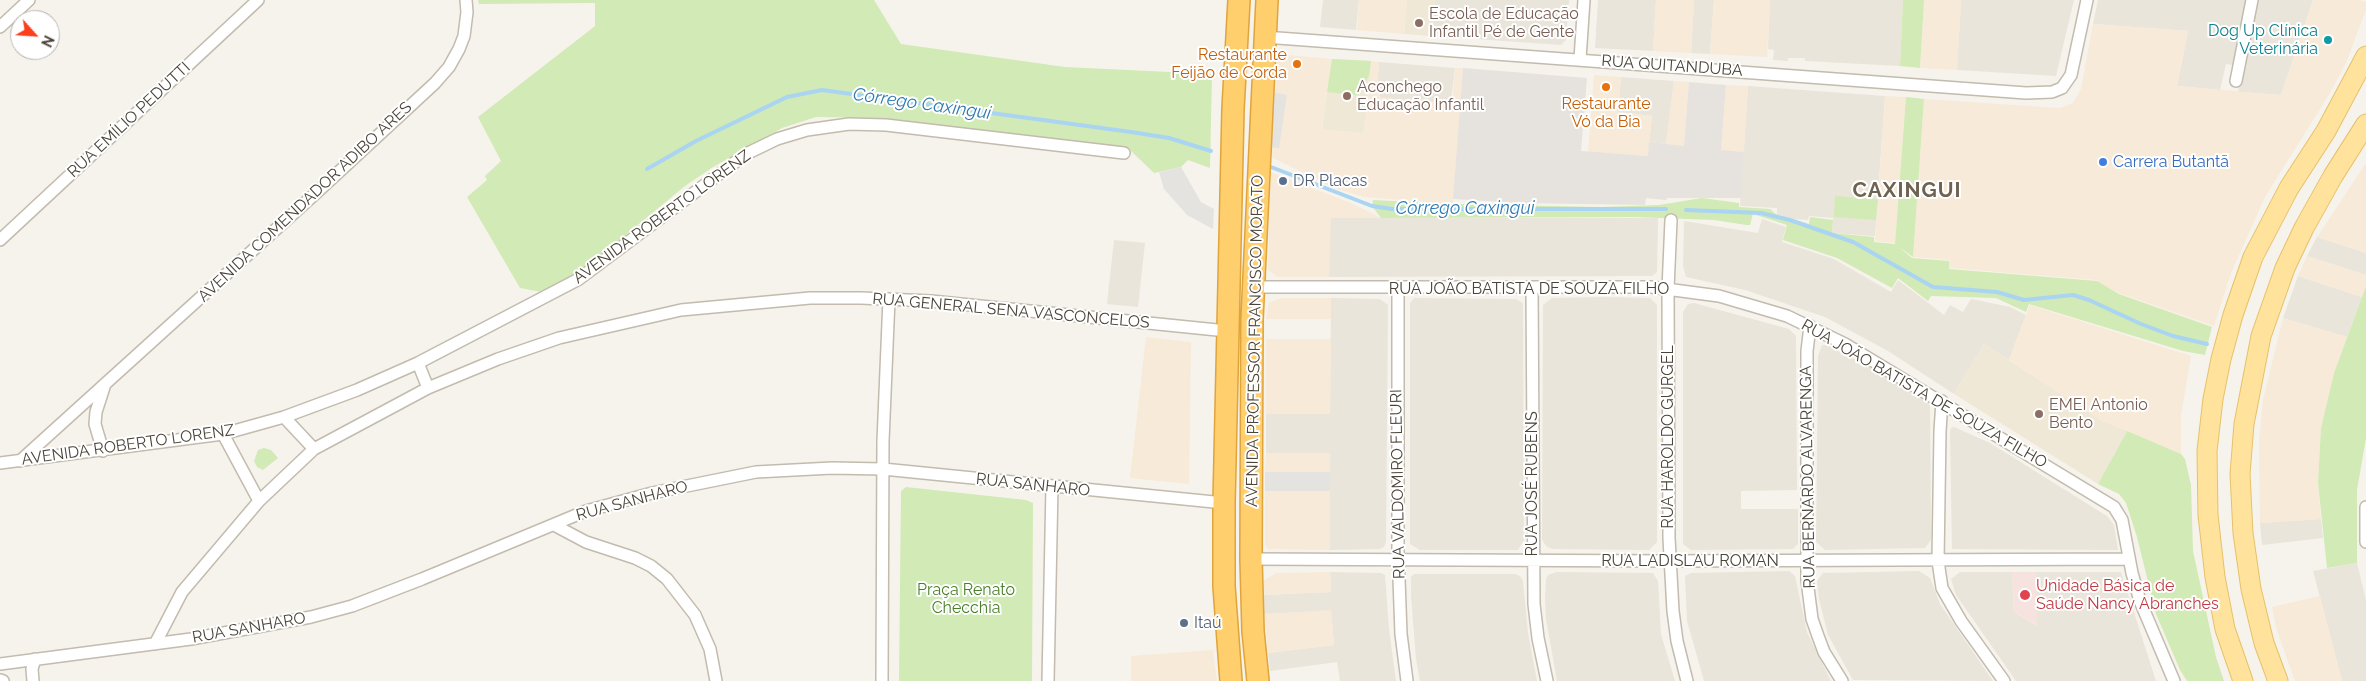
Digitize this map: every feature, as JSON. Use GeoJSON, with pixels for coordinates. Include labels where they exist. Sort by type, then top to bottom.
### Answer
{"type":"FeatureCollection","features":[{"type":"Feature","properties":{"kind":"highway","name":"AVENIDA PROFESSOR FRANCISCO MORATO"},"geometry":{"type":"LineString","coordinates":[[1231,681],[1224,586],[1224,503],[1233,109],[1239,0]]}},
{"type":"Feature","properties":{"kind":"highway","name":"AVENIDA PROFESSOR FRANCISCO MORATO"},"geometry":{"type":"LineString","coordinates":[[1258,681],[1253,631],[1251,559],[1252,287],[1266,0]]}},
{"type":"Feature","properties":{"kind":"main road"},"geometry":{"type":"LineString","coordinates":[[2243,681],[2225,628],[2215,577],[2208,515],[2207,451],[2213,398],[2233,315],[2253,257],[2289,188],[2326,131],[2366,56]]}},
{"type":"Feature","properties":{"kind":"main road"},"geometry":{"type":"LineString","coordinates":[[2278,681],[2264,643],[2251,589],[2243,533],[2240,474],[2244,424],[2260,336],[2285,268],[2332,176],[2366,124]]}},
{"type":"Feature","properties":{"kind":"street"},"geometry":{"type":"LineString","coordinates":[[0,27],[29,0]]}},
{"type":"Feature","properties":{"kind":"street","name":"RUA EMÍLIO PEDUTTI"},"geometry":{"type":"LineString","coordinates":[[0,240],[258,0]]}},
{"type":"Feature","properties":{"kind":"street","name":"AVENIDA COMENDADOR ADIBO ARES"},"geometry":{"type":"LineString","coordinates":[[20,461],[435,83],[449,67],[459,49],[467,12],[466,0]]}},
{"type":"Feature","properties":{"kind":"street"},"geometry":{"type":"LineString","coordinates":[[1580,59],[1584,0]]}},
{"type":"Feature","properties":{"kind":"street","name":"RUA QUITANDUBA"},"geometry":{"type":"LineString","coordinates":[[1264,37],[2026,93],[2052,92],[2062,88],[2071,74],[2088,0]]}},
{"type":"Feature","properties":{"kind":"street"},"geometry":{"type":"LineString","coordinates":[[2236,81],[2252,0]]}},
{"type":"Feature","properties":{"kind":"street","name":"AVENIDA ROBERTO LORENZ"},"geometry":{"type":"LineString","coordinates":[[0,463],[223,434],[284,417],[357,390],[418,363],[579,279],[714,176],[746,154],[777,138],[807,130],[849,124],[886,124],[1124,153]]}},
{"type":"Feature","properties":{"kind":"street","name":"RUA HAROLDO GURGEL"},"geometry":{"type":"LineString","coordinates":[[1671,220],[1668,289],[1669,561],[1677,641],[1687,681]]}},
{"type":"Feature","properties":{"kind":"street","name":"RUA JOÃO BATISTA DE SOUZA FILHO"},"geometry":{"type":"LineString","coordinates":[[1252,287],[1532,286],[1668,289],[1719,296],[1758,306],[1810,326],[1942,402],[2114,507],[2122,520],[2129,559],[2140,602],[2174,681]]}},
{"type":"Feature","properties":{"kind":"street","name":"RUA JOSÉ RUBENS"},"geometry":{"type":"LineString","coordinates":[[1532,286],[1534,604],[1538,638],[1547,681]]}},
{"type":"Feature","properties":{"kind":"street","name":"RUA VALDOMIRO FLEURI"},"geometry":{"type":"LineString","coordinates":[[1398,287],[1399,560],[1402,642],[1407,681]]}},
{"type":"Feature","properties":{"kind":"street","name":"RUA GENERAL SENA VASCONCELOS"},"geometry":{"type":"LineString","coordinates":[[428,388],[498,359],[559,338],[681,310],[810,298],[931,301],[1227,331]]}},
{"type":"Feature","properties":{"kind":"street"},"geometry":{"type":"LineString","coordinates":[[882,681],[883,469],[889,299]]}},
{"type":"Feature","properties":{"kind":"street","name":"RUA BERNARDO ALVARENGA"},"geometry":{"type":"LineString","coordinates":[[1810,326],[1807,352],[1807,561],[1812,619],[1824,652],[1842,681]]}},
{"type":"Feature","properties":{"kind":"street"},"geometry":{"type":"LineString","coordinates":[[155,644],[182,592],[259,501],[314,449],[428,388],[418,363]]}},
{"type":"Feature","properties":{"kind":"street","name":"AVENIDA COMENDADOR ADIBO ARES"},"geometry":{"type":"LineString","coordinates":[[103,451],[94,424],[106,383]]}},
{"type":"Feature","properties":{"kind":"street"},"geometry":{"type":"LineString","coordinates":[[1942,402],[1938,561],[1942,588],[1947,600],[2004,681]]}},
{"type":"Feature","properties":{"kind":"street"},"geometry":{"type":"LineString","coordinates":[[284,417],[314,449]]}},
{"type":"Feature","properties":{"kind":"street"},"geometry":{"type":"LineString","coordinates":[[223,434],[259,501]]}},
{"type":"Feature","properties":{"kind":"street","name":"RUA SANHARO"},"geometry":{"type":"LineString","coordinates":[[0,664],[155,644],[281,623],[352,606],[586,511],[652,493],[756,472],[832,468],[883,469],[1224,503]]}},
{"type":"Feature","properties":{"kind":"street"},"geometry":{"type":"LineString","coordinates":[[1048,681],[1052,486]]}},
{"type":"Feature","properties":{"kind":"street"},"geometry":{"type":"LineString","coordinates":[[2366,507],[2366,542]]}},
{"type":"Feature","properties":{"kind":"street"},"geometry":{"type":"LineString","coordinates":[[554,525],[586,542],[635,558],[651,566],[667,579],[695,615],[710,649],[716,681]]}},
{"type":"Feature","properties":{"kind":"street","name":"RUA LADISLAU ROMAN"},"geometry":{"type":"LineString","coordinates":[[1251,559],[1533,561],[2129,559]]}},
{"type":"Feature","properties":{"kind":"street"},"geometry":{"type":"LineString","coordinates":[[33,681],[32,669],[35,659]]}},
{"type":"Feature","properties":{"kind":"shaded area"},"geometry":{"type":"Polygon","coordinates":[[[1323,0],[1359,0],[1356,30],[1320,27],[1323,0]]]}},
{"type":"Feature","properties":{"kind":"shaded area"},"geometry":{"type":"Polygon","coordinates":[[[1359,0],[1407,0],[1404,34],[1357,30],[1359,0]]]}},
{"type":"Feature","properties":{"kind":"shaded area","name":"Escola de Educação Infantil Pé de Gente"},"geometry":{"type":"Polygon","coordinates":[[[1407,0],[1435,0],[1432,36],[1404,34],[1407,0]]]}},
{"type":"Feature","properties":{"kind":"shaded area"},"geometry":{"type":"Polygon","coordinates":[[[1435,0],[1569,0],[1566,40],[1561,45],[1432,36],[1435,0]]]}},
{"type":"Feature","properties":{"kind":"shaded area"},"geometry":{"type":"Polygon","coordinates":[[[1598,0],[1656,0],[1653,51],[1595,48],[1598,0]]]}},
{"type":"Feature","properties":{"kind":"shaded area"},"geometry":{"type":"Polygon","coordinates":[[[1656,0],[1694,0],[1691,53],[1653,51],[1656,0]]]}},
{"type":"Feature","properties":{"kind":"shaded area"},"geometry":{"type":"Polygon","coordinates":[[[1694,0],[1714,0],[1710,54],[1691,53],[1694,0]]]}},
{"type":"Feature","properties":{"kind":"shaded area"},"geometry":{"type":"Polygon","coordinates":[[[1714,0],[1770,0],[1767,57],[1710,54],[1714,0]]]}},
{"type":"Feature","properties":{"kind":"shaded area"},"geometry":{"type":"Polygon","coordinates":[[[1770,0],[1903,0],[1900,66],[1805,61],[1805,58],[1788,58],[1788,61],[1773,60],[1774,50],[1768,49],[1770,0]]]}},
{"type":"Feature","properties":{"kind":"shaded area"},"geometry":{"type":"Polygon","coordinates":[[[1924,0],[1961,0],[1957,70],[1920,68],[1924,0]]]}},
{"type":"Feature","properties":{"kind":"shaded area"},"geometry":{"type":"Polygon","coordinates":[[[1961,0],[2074,0],[2056,76],[1957,70],[1961,0]]]}},
{"type":"Feature","properties":{"kind":"shaded area"},"geometry":{"type":"Polygon","coordinates":[[[2098,0],[2247,0],[2233,65],[2226,64],[2220,90],[2177,86],[2188,31],[2093,24],[2098,0]]]}},
{"type":"Feature","properties":{"kind":"shaded area"},"geometry":{"type":"Polygon","coordinates":[[[2259,0],[2313,0],[2281,95],[2238,92],[2259,0]]]}},
{"type":"Feature","properties":{"kind":"shaded area","name":"Carrera Butantã"},"geometry":{"type":"Polygon","coordinates":[[[2313,0],[2359,0],[2366,2],[2366,10],[2346,63],[2330,93],[2265,197],[2231,273],[2214,326],[2119,293],[2099,283],[2097,280],[1949,268],[1949,260],[1913,257],[1924,99],[2060,108],[2073,103],[2081,89],[2093,24],[2188,31],[2177,86],[2281,95],[2313,0]]]}},
{"type":"Feature","properties":{"kind":"shaded area"},"geometry":{"type":"Polygon","coordinates":[[[1279,54],[1332,59],[1322,128],[1362,133],[1371,61],[1379,62],[1377,90],[1379,97],[1424,102],[1450,102],[1453,96],[1455,68],[1463,68],[1453,204],[1364,197],[1334,188],[1267,155],[1275,58],[1279,54]]]}},
{"type":"Feature","properties":{"kind":"shaded area","name":"Aconchego Educação Infantil"},"geometry":{"type":"Polygon","coordinates":[[[1332,59],[1371,61],[1363,133],[1322,129],[1332,59]]]}},
{"type":"Feature","properties":{"kind":"shaded area"},"geometry":{"type":"Polygon","coordinates":[[[1379,62],[1455,68],[1451,100],[1445,103],[1381,98],[1377,90],[1379,62]]]}},
{"type":"Feature","properties":{"kind":"shaded area"},"geometry":{"type":"Polygon","coordinates":[[[1463,68],[1587,78],[1581,151],[1648,156],[1649,142],[1684,146],[1689,82],[1726,85],[1721,150],[1744,152],[1741,198],[1667,198],[1666,200],[1646,198],[1645,205],[1520,203],[1453,199],[1463,68]]]}},
{"type":"Feature","properties":{"kind":"shaded area"},"geometry":{"type":"Polygon","coordinates":[[[1594,75],[1621,77],[1618,112],[1652,116],[1648,156],[1588,152],[1594,75]]]}},
{"type":"Feature","properties":{"kind":"shaded area"},"geometry":{"type":"Polygon","coordinates":[[[1621,77],[1674,81],[1666,144],[1649,142],[1652,116],[1618,112],[1621,77]]]}},
{"type":"Feature","properties":{"kind":"shaded area"},"geometry":{"type":"Polygon","coordinates":[[[1674,81],[1689,82],[1684,146],[1666,144],[1674,81]]]}},
{"type":"Feature","properties":{"kind":"shaded area"},"geometry":{"type":"Polygon","coordinates":[[[1726,85],[1748,86],[1744,152],[1721,150],[1726,85]]]}},
{"type":"Feature","properties":{"kind":"shaded area"},"geometry":{"type":"Polygon","coordinates":[[[1748,86],[1885,96],[1875,236],[1832,233],[1833,218],[1809,216],[1808,220],[1777,218],[1777,208],[1740,206],[1748,86]]]}},
{"type":"Feature","properties":{"kind":"shaded area"},"geometry":{"type":"Polygon","coordinates":[[[1272,92],[1287,95],[1279,148],[1268,147],[1272,92]]]}},
{"type":"Feature","properties":{"kind":"shaded area"},"geometry":{"type":"Polygon","coordinates":[[[1885,96],[1906,97],[1895,243],[1875,241],[1885,96]]]}},
{"type":"Feature","properties":{"kind":"shaded area"},"geometry":{"type":"Polygon","coordinates":[[[2366,163],[2366,253],[2317,237],[2366,163]]]}},
{"type":"Feature","properties":{"kind":"shaded area"},"geometry":{"type":"Polygon","coordinates":[[[1181,167],[1201,202],[1214,209],[1213,229],[1187,215],[1164,189],[1159,172],[1181,167]]]}},
{"type":"Feature","properties":{"kind":"shaded area"},"geometry":{"type":"Polygon","coordinates":[[[1270,172],[1351,203],[1381,218],[1331,218],[1329,277],[1277,277],[1268,270],[1270,172]]]}},
{"type":"Feature","properties":{"kind":"shaded area"},"geometry":{"type":"Polygon","coordinates":[[[1330,218],[1658,218],[1657,272],[1652,276],[1329,277],[1330,218]]]}},
{"type":"Feature","properties":{"kind":"shaded area"},"geometry":{"type":"Polygon","coordinates":[[[1762,219],[1786,227],[1782,242],[1834,259],[1891,292],[1898,280],[1944,315],[1950,305],[1963,312],[1971,299],[2010,307],[2026,315],[2009,360],[1984,344],[1954,394],[1888,351],[1825,317],[1745,290],[1686,277],[1683,266],[1684,221],[1758,233],[1762,219]]]}},
{"type":"Feature","properties":{"kind":"shaded area"},"geometry":{"type":"Polygon","coordinates":[[[2317,237],[2366,253],[2366,275],[2307,256],[2317,237]]]}},
{"type":"Feature","properties":{"kind":"shaded area"},"geometry":{"type":"Polygon","coordinates":[[[1114,240],[1145,243],[1138,307],[1107,304],[1114,240]]]}},
{"type":"Feature","properties":{"kind":"shaded area"},"geometry":{"type":"Polygon","coordinates":[[[2307,256],[2366,275],[2366,286],[2362,297],[2298,276],[2307,256]]]}},
{"type":"Feature","properties":{"kind":"shaded area"},"geometry":{"type":"Polygon","coordinates":[[[2298,276],[2362,297],[2347,337],[2283,318],[2298,276]]]}},
{"type":"Feature","properties":{"kind":"shaded area"},"geometry":{"type":"Polygon","coordinates":[[[1281,298],[1331,298],[1331,319],[1266,319],[1269,303],[1281,298]]]}},
{"type":"Feature","properties":{"kind":"shaded area"},"geometry":{"type":"Polygon","coordinates":[[[1331,298],[1380,299],[1388,305],[1386,542],[1384,547],[1380,549],[1330,550],[1330,453],[1266,453],[1266,414],[1330,414],[1331,298]]]}},
{"type":"Feature","properties":{"kind":"shaded area"},"geometry":{"type":"Polygon","coordinates":[[[1414,298],[1516,299],[1523,303],[1524,540],[1518,550],[1420,550],[1410,544],[1410,303],[1414,298]]]}},
{"type":"Feature","properties":{"kind":"shaded area"},"geometry":{"type":"Polygon","coordinates":[[[1552,298],[1650,298],[1657,305],[1657,542],[1649,550],[1553,549],[1547,547],[1542,540],[1543,305],[1552,298]]]}},
{"type":"Feature","properties":{"kind":"shaded area"},"geometry":{"type":"Polygon","coordinates":[[[1694,303],[1789,329],[1796,336],[1797,490],[1741,491],[1741,509],[1798,509],[1798,544],[1793,549],[1691,550],[1683,544],[1683,312],[1688,304],[1694,303]]]}},
{"type":"Feature","properties":{"kind":"shaded area"},"geometry":{"type":"Polygon","coordinates":[[[2030,305],[2191,356],[2181,415],[2181,454],[2104,422],[2009,360],[2030,305]]]}},
{"type":"Feature","properties":{"kind":"shaded area"},"geometry":{"type":"Polygon","coordinates":[[[2283,318],[2347,337],[2334,373],[2321,428],[2318,483],[2321,519],[2260,523],[2259,441],[2263,400],[2283,318]]]}},
{"type":"Feature","properties":{"kind":"shaded area"},"geometry":{"type":"Polygon","coordinates":[[[1146,337],[1191,342],[1189,484],[1130,478],[1146,337]]]}},
{"type":"Feature","properties":{"kind":"shaded area"},"geometry":{"type":"Polygon","coordinates":[[[1266,339],[1331,339],[1330,414],[1266,414],[1266,339]]]}},
{"type":"Feature","properties":{"kind":"shaded area","name":"EMEI Antonio Bento"},"geometry":{"type":"Polygon","coordinates":[[[1984,344],[2104,422],[2127,431],[2098,484],[1954,394],[1984,344]]]}},
{"type":"Feature","properties":{"kind":"shaded area"},"geometry":{"type":"Polygon","coordinates":[[[1822,345],[1827,345],[1900,383],[1925,398],[1930,405],[1931,540],[1925,548],[1825,550],[1816,542],[1818,356],[1822,345]]]}},
{"type":"Feature","properties":{"kind":"shaded area"},"geometry":{"type":"Polygon","coordinates":[[[1954,427],[1990,443],[2107,516],[2114,525],[2118,550],[1952,549],[1950,432],[1951,428],[1954,427]]]}},
{"type":"Feature","properties":{"kind":"shaded area"},"geometry":{"type":"Polygon","coordinates":[[[1266,453],[1330,453],[1330,472],[1265,472],[1266,453]]]}},
{"type":"Feature","properties":{"kind":"shaded area"},"geometry":{"type":"Polygon","coordinates":[[[1265,472],[1330,472],[1330,491],[1265,491],[1265,472]]]}},
{"type":"Feature","properties":{"kind":"shaded area"},"geometry":{"type":"Polygon","coordinates":[[[1265,491],[1330,491],[1330,550],[1268,549],[1265,545],[1265,491]]]}},
{"type":"Feature","properties":{"kind":"shaded area"},"geometry":{"type":"Polygon","coordinates":[[[2321,519],[2323,538],[2262,545],[2260,523],[2321,519]]]}},
{"type":"Feature","properties":{"kind":"shaded area"},"geometry":{"type":"Polygon","coordinates":[[[2357,563],[2366,600],[2366,681],[2342,681],[2313,571],[2357,563]]]}},
{"type":"Feature","properties":{"kind":"shaded area"},"geometry":{"type":"Polygon","coordinates":[[[1789,571],[1795,576],[1807,632],[1831,681],[1704,681],[1687,621],[1685,576],[1691,573],[1789,571]]]}},
{"type":"Feature","properties":{"kind":"shaded area"},"geometry":{"type":"Polygon","coordinates":[[[1919,571],[1930,578],[1940,604],[1993,681],[1853,680],[1828,635],[1819,599],[1817,581],[1823,573],[1919,571]]]}},
{"type":"Feature","properties":{"kind":"shaded area"},"geometry":{"type":"Polygon","coordinates":[[[1330,572],[1381,573],[1385,575],[1389,629],[1396,681],[1340,681],[1337,662],[1270,671],[1268,653],[1334,645],[1331,611],[1264,614],[1263,595],[1331,592],[1330,572]]]}},
{"type":"Feature","properties":{"kind":"shaded area"},"geometry":{"type":"Polygon","coordinates":[[[1330,572],[1331,592],[1263,595],[1264,580],[1277,573],[1330,572]]]}},
{"type":"Feature","properties":{"kind":"shaded area"},"geometry":{"type":"Polygon","coordinates":[[[1556,572],[1653,573],[1658,581],[1661,634],[1675,681],[1557,681],[1546,619],[1545,599],[1546,579],[1548,575],[1556,572]]]}},
{"type":"Feature","properties":{"kind":"shaded area"},"geometry":{"type":"Polygon","coordinates":[[[1960,572],[2012,572],[2014,612],[2036,625],[2036,572],[2121,572],[2156,681],[2016,681],[1956,595],[1951,579],[1960,572]]]}},
{"type":"Feature","properties":{"kind":"shaded area","name":"Unidade Básica de Saúde Nancy Abranches"},"geometry":{"type":"Polygon","coordinates":[[[2012,572],[2036,572],[2037,625],[2014,612],[2012,572]]]}},
{"type":"Feature","properties":{"kind":"shaded area"},"geometry":{"type":"Polygon","coordinates":[[[1414,574],[1515,574],[1520,576],[1523,581],[1528,633],[1537,681],[1420,681],[1416,659],[1411,596],[1411,577],[1414,574]]]}},
{"type":"Feature","properties":{"kind":"shaded area"},"geometry":{"type":"Polygon","coordinates":[[[2320,596],[2342,681],[2295,681],[2276,628],[2272,607],[2320,596]]]}},
{"type":"Feature","properties":{"kind":"shaded area"},"geometry":{"type":"Polygon","coordinates":[[[1331,610],[1334,645],[1268,653],[1264,614],[1331,610]]]}},
{"type":"Feature","properties":{"kind":"shaded area"},"geometry":{"type":"Polygon","coordinates":[[[1213,650],[1217,681],[1131,681],[1131,656],[1213,650]]]}},
{"type":"Feature","properties":{"kind":"green space"},"geometry":{"type":"Polygon","coordinates":[[[478,0],[874,0],[901,44],[1065,67],[1212,74],[1210,168],[1188,160],[1181,167],[1154,173],[1129,149],[884,118],[816,117],[782,128],[713,167],[685,186],[570,281],[542,292],[520,288],[467,197],[487,180],[485,176],[501,161],[478,117],[595,26],[595,3],[479,4],[478,0]]]}},
{"type":"Feature","properties":{"kind":"green space"},"geometry":{"type":"Polygon","coordinates":[[[1903,0],[1924,0],[1920,68],[1900,66],[1903,0]]]}},
{"type":"Feature","properties":{"kind":"green space"},"geometry":{"type":"Polygon","coordinates":[[[1332,59],[1371,61],[1369,76],[1357,95],[1327,92],[1332,59]]]}},
{"type":"Feature","properties":{"kind":"green space"},"geometry":{"type":"Polygon","coordinates":[[[1906,97],[1924,99],[1913,257],[1898,246],[1912,258],[1949,261],[1949,269],[2097,281],[2119,294],[2212,327],[2205,355],[2183,351],[2029,304],[2026,312],[1996,298],[1931,296],[1928,301],[1898,278],[1892,288],[1837,258],[1783,240],[1787,225],[1753,214],[1750,225],[1714,220],[1635,217],[1381,218],[1372,206],[1373,200],[1453,204],[1601,207],[1659,205],[1702,198],[1739,203],[1739,207],[1770,209],[1777,215],[1809,224],[1810,217],[1833,220],[1832,233],[1874,237],[1874,242],[1895,244],[1906,97]]]}},
{"type":"Feature","properties":{"kind":"green space"},"geometry":{"type":"Polygon","coordinates":[[[1835,196],[1878,199],[1876,220],[1834,217],[1835,196]]]}},
{"type":"Feature","properties":{"kind":"green space"},"geometry":{"type":"Polygon","coordinates":[[[2366,286],[2366,438],[2357,490],[2357,563],[2327,568],[2318,483],[2321,428],[2334,373],[2366,286]]]}},
{"type":"Feature","properties":{"kind":"green space"},"geometry":{"type":"Polygon","coordinates":[[[2127,431],[2181,454],[2185,459],[2191,485],[2193,551],[2216,657],[2224,681],[2187,681],[2180,670],[2156,614],[2137,537],[2126,503],[2119,494],[2098,484],[2127,431]]]}},
{"type":"Feature","properties":{"kind":"green space"},"geometry":{"type":"Polygon","coordinates":[[[264,448],[271,450],[278,458],[263,470],[257,467],[254,461],[258,450],[264,448]]]}},
{"type":"Feature","properties":{"kind":"green space","name":"Praça Renato Checchia"},"geometry":{"type":"Polygon","coordinates":[[[906,487],[1026,500],[1033,503],[1032,681],[899,681],[901,491],[906,487]]]}},
{"type":"Feature","properties":{"kind":"waterway","name":"Córrego Caxingui"},"geometry":{"type":"LineString","coordinates":[[647,169],[696,141],[787,97],[822,90],[1131,132],[1169,138],[1211,151]]}},
{"type":"Feature","properties":{"kind":"waterway","name":"Córrego Caxingui"},"geometry":{"type":"LineString","coordinates":[[1271,167],[1372,206],[1392,209],[1666,209]]}},
{"type":"Feature","properties":{"kind":"waterway","name":"Córrego Caxingui"},"geometry":{"type":"LineString","coordinates":[[1686,210],[1761,213],[1790,220],[1853,242],[1933,287],[1997,292],[2024,300],[2073,295],[2173,336],[2207,344]]}},
{"type":"Feature","properties":{"kind":"place","name":"Escola de Educação Infantil Pé de Gente"},"geometry":{"type":"Point","coordinates":[1419,23]}},
{"type":"Feature","properties":{"kind":"place","name":"Dog Up Clínica Veterinária"},"geometry":{"type":"Point","coordinates":[2328,40]}},
{"type":"Feature","properties":{"kind":"place","name":"Restaurante Feijão de Corda"},"geometry":{"type":"Point","coordinates":[1297,64]}},
{"type":"Feature","properties":{"kind":"place","name":"Restaurante Vó da Bia"},"geometry":{"type":"Point","coordinates":[1606,87]}},
{"type":"Feature","properties":{"kind":"place","name":"Aconchego Educação Infantil"},"geometry":{"type":"Point","coordinates":[1347,96]}},
{"type":"Feature","properties":{"kind":"place","name":"Carrera Butantã"},"geometry":{"type":"Point","coordinates":[2103,162]}},
{"type":"Feature","properties":{"kind":"place","name":"DR Placas"},"geometry":{"type":"Point","coordinates":[1283,181]}},
{"type":"Feature","properties":{"kind":"place","name":"EMEI Antonio Bento"},"geometry":{"type":"Point","coordinates":[2039,414]}},
{"type":"Feature","properties":{"kind":"place","name":"Unidade Básica de Saúde Nancy Abranches"},"geometry":{"type":"Point","coordinates":[2025,595]}},
{"type":"Feature","properties":{"kind":"place","name":"Itaú"},"geometry":{"type":"Point","coordinates":[1184,623]}},
{"type":"Feature","properties":{"kind":"district","name":"CAXINGUI"},"geometry":{"type":"Point","coordinates":[1907,191]}}]}
